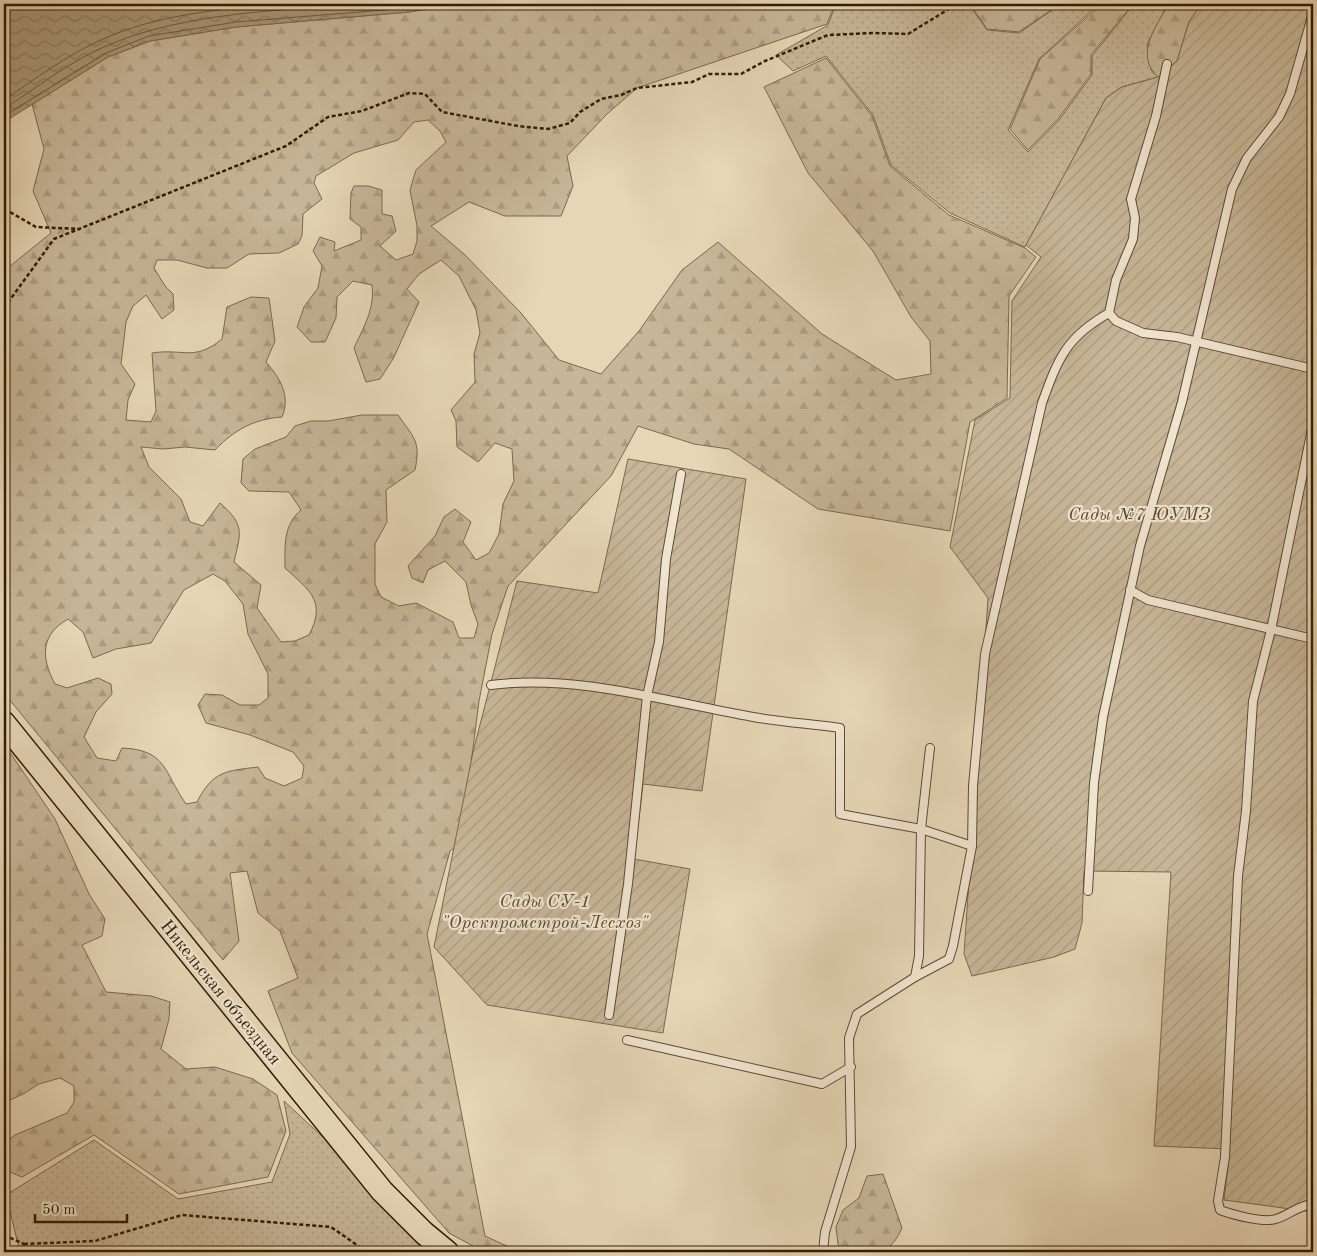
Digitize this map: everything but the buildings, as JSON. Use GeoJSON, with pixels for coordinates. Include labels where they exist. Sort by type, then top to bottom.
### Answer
{"type":"FeatureCollection","features":[{"type":"Feature","properties":{"kind":"main road","name":"Никельская объездная"},"geometry":{"type":"LineString","coordinates":[[4,723],[382,1191],[447,1252]]}},
{"type":"Feature","properties":{"kind":"lane"},"geometry":{"type":"LineString","coordinates":[[1088,891],[1094,783],[1101,733],[1130,590],[1147,518],[1177,420],[1232,189],[1246,158],[1279,118],[1290,94],[1313,13]]}},
{"type":"Feature","properties":{"kind":"lane"},"geometry":{"type":"LineString","coordinates":[[824,1252],[825,1232],[851,1147],[850,1038],[858,1014],[915,977],[949,959],[972,846],[973,786],[985,654],[1042,403],[1054,371],[1067,345],[1090,323],[1108,313],[1116,280],[1133,239],[1136,218],[1131,199],[1156,116],[1167,64]]}},
{"type":"Feature","properties":{"kind":"lane"},"geometry":{"type":"LineString","coordinates":[[1108,313],[1116,321],[1142,333],[1197,341],[1313,369]]}},
{"type":"Feature","properties":{"kind":"lane"},"geometry":{"type":"LineString","coordinates":[[1313,424],[1271,630],[1253,701],[1248,750],[1246,811],[1238,876],[1225,1157],[1218,1201],[1220,1210],[1232,1215],[1273,1220],[1304,1205],[1313,1204]]}},
{"type":"Feature","properties":{"kind":"lane"},"geometry":{"type":"LineString","coordinates":[[608,1015],[628,884],[647,696],[659,642],[666,559],[681,474]]}},
{"type":"Feature","properties":{"kind":"lane"},"geometry":{"type":"LineString","coordinates":[[1130,590],[1148,600],[1313,639]]}},
{"type":"Feature","properties":{"kind":"lane"},"geometry":{"type":"LineString","coordinates":[[490,685],[518,681],[580,685],[755,717],[840,728],[840,814],[921,829],[972,846]]}},
{"type":"Feature","properties":{"kind":"lane"},"geometry":{"type":"LineString","coordinates":[[915,977],[919,956],[921,829],[930,748]]}},
{"type":"Feature","properties":{"kind":"lane"},"geometry":{"type":"LineString","coordinates":[[627,1040],[822,1084],[851,1067]]}},
{"type":"Feature","properties":{"kind":"path"},"geometry":{"type":"LineString","coordinates":[[4,308],[54,239],[286,146],[328,117],[362,111],[409,93],[425,94],[442,112],[518,126],[548,129],[570,123],[580,112],[601,99],[621,95],[637,88],[692,82],[709,74],[741,74],[780,54],[828,35],[908,34],[957,4]]}},
{"type":"Feature","properties":{"kind":"path"},"geometry":{"type":"LineString","coordinates":[[4,214],[10,212],[36,227],[81,229]]}},
{"type":"Feature","properties":{"kind":"path"},"geometry":{"type":"LineString","coordinates":[[4,1235],[24,1244],[95,1240],[182,1215],[332,1227],[366,1252]]}},
{"type":"Feature","properties":{"kind":"path"},"geometry":{"type":"LineString","coordinates":[[19,1252],[24,1244]]}},
{"type":"Feature","properties":{"kind":"green space"},"geometry":{"type":"Polygon","coordinates":[[[456,4],[835,4],[827,24],[637,88],[607,114],[567,156],[573,186],[561,216],[505,216],[469,202],[431,226],[464,254],[521,313],[559,360],[601,374],[639,331],[682,270],[718,242],[822,334],[896,380],[931,374],[930,341],[911,317],[873,251],[808,173],[764,87],[826,58],[872,116],[890,166],[949,215],[1025,248],[1036,257],[1009,296],[1007,398],[970,422],[950,531],[818,509],[729,449],[694,444],[638,426],[611,476],[508,586],[492,634],[479,701],[461,843],[450,851],[427,934],[485,1236],[520,1252],[484,1252],[449,1233],[292,1053],[268,991],[298,978],[280,931],[258,913],[247,871],[230,873],[239,941],[223,960],[4,693],[4,271],[51,233],[33,191],[44,149],[32,104],[108,57],[150,41],[236,27],[409,12],[456,4]],[[428,120],[414,122],[398,140],[354,153],[316,176],[314,183],[322,199],[303,214],[302,236],[298,244],[279,253],[249,254],[227,268],[207,268],[177,260],[157,260],[154,268],[165,286],[173,294],[174,310],[162,319],[146,295],[133,306],[126,322],[121,364],[135,384],[128,400],[126,420],[151,422],[156,411],[152,353],[188,353],[204,350],[222,339],[227,307],[251,297],[269,298],[275,341],[266,362],[276,374],[283,388],[285,402],[282,417],[262,420],[245,427],[237,431],[215,450],[185,447],[163,449],[141,447],[149,467],[181,499],[190,522],[203,526],[220,503],[234,517],[239,530],[239,536],[234,562],[261,585],[257,608],[281,642],[295,641],[309,635],[316,613],[313,597],[285,568],[286,536],[291,522],[301,510],[289,492],[249,491],[241,483],[243,459],[255,449],[286,437],[295,426],[311,421],[328,421],[362,415],[398,415],[415,440],[417,452],[415,470],[386,490],[387,522],[375,544],[375,584],[381,597],[399,606],[416,603],[453,622],[459,638],[474,638],[478,624],[471,605],[466,582],[445,561],[428,570],[423,583],[412,578],[408,566],[435,536],[444,517],[455,509],[471,522],[463,542],[476,560],[489,553],[499,534],[503,504],[514,481],[512,449],[495,443],[478,462],[457,447],[456,421],[451,410],[475,382],[474,354],[480,333],[476,310],[459,276],[441,260],[419,274],[407,289],[419,302],[393,359],[380,379],[366,382],[354,348],[370,310],[372,285],[353,281],[337,297],[336,318],[325,342],[311,342],[297,327],[304,307],[318,288],[322,266],[313,251],[320,237],[335,242],[334,251],[361,240],[361,227],[350,219],[351,193],[354,186],[368,186],[382,190],[382,214],[392,216],[396,231],[380,246],[396,260],[413,254],[417,241],[417,226],[410,190],[416,170],[446,142],[440,131],[428,120]],[[213,574],[184,590],[151,643],[116,649],[93,658],[83,632],[68,619],[52,632],[46,648],[47,665],[55,684],[67,688],[98,678],[111,684],[112,694],[96,712],[84,737],[97,758],[116,761],[122,748],[148,753],[156,758],[168,772],[186,804],[197,802],[209,784],[221,774],[258,767],[265,778],[284,786],[302,778],[304,766],[293,752],[250,735],[206,723],[198,705],[205,694],[222,695],[240,705],[259,705],[268,698],[268,674],[248,634],[243,604],[225,581],[213,574]]]}},
{"type":"Feature","properties":{"kind":"green space"},"geometry":{"type":"Polygon","coordinates":[[[836,4],[975,4],[973,10],[987,30],[1019,33],[1061,4],[1099,4],[1039,59],[1008,130],[1028,152],[1059,120],[1092,75],[1092,56],[1134,4],[1168,4],[1147,44],[1151,70],[1158,77],[1122,87],[1106,98],[1025,247],[950,213],[891,165],[873,115],[826,56],[793,71],[776,55],[828,25],[836,4]]]}},
{"type":"Feature","properties":{"kind":"green space"},"geometry":{"type":"Polygon","coordinates":[[[976,4],[1060,4],[1019,32],[987,29],[974,10],[976,4]]]}},
{"type":"Feature","properties":{"kind":"green space"},"geometry":{"type":"Polygon","coordinates":[[[1102,4],[1133,4],[1091,55],[1091,74],[1058,119],[1028,150],[1010,129],[1040,59],[1102,4]]]}},
{"type":"Feature","properties":{"kind":"green space"},"geometry":{"type":"Polygon","coordinates":[[[1169,4],[1201,4],[1189,22],[1177,61],[1158,77],[1151,68],[1148,50],[1153,31],[1169,4]]]}},
{"type":"Feature","properties":{"kind":"green space","name":"Сады №7 ЮУМЗ"},"geometry":{"type":"Polygon","coordinates":[[[1201,4],[1313,4],[1313,1212],[1224,1200],[1230,1149],[1154,1146],[1171,872],[1084,871],[1082,923],[1075,949],[1054,957],[972,976],[964,954],[988,598],[950,547],[975,420],[1010,398],[1012,301],[1041,257],[1026,245],[1106,98],[1122,87],[1158,77],[1177,61],[1189,22],[1201,4]]]}},
{"type":"Feature","properties":{"kind":"green space","name":"Сады СУ-1 \"Орскпромстрой-Лесхоз\""},"geometry":{"type":"Polygon","coordinates":[[[628,459],[746,479],[702,791],[643,784],[634,859],[690,869],[663,1033],[487,1005],[434,947],[473,752],[517,581],[598,593],[628,459]]]}},
{"type":"Feature","properties":{"kind":"green space"},"geometry":{"type":"Polygon","coordinates":[[[4,748],[7,748],[55,819],[89,894],[105,919],[102,936],[82,945],[106,992],[151,996],[170,1002],[169,1019],[161,1049],[186,1069],[215,1067],[253,1079],[277,1095],[286,1131],[268,1177],[179,1194],[94,1135],[22,1177],[5,1170],[4,1143],[15,1135],[67,1113],[74,1102],[74,1086],[60,1078],[39,1084],[4,1103],[4,748]]]}},
{"type":"Feature","properties":{"kind":"green space"},"geometry":{"type":"Polygon","coordinates":[[[284,1101],[326,1140],[373,1198],[428,1252],[20,1252],[6,1195],[94,1140],[178,1199],[272,1182],[290,1134],[284,1101]]]}},
{"type":"Feature","properties":{"kind":"green space"},"geometry":{"type":"Polygon","coordinates":[[[883,1174],[902,1228],[900,1232],[891,1245],[880,1252],[861,1246],[860,1252],[842,1252],[838,1244],[836,1227],[843,1210],[859,1198],[867,1176],[883,1174]]]}},
{"type":"Feature","properties":{"kind":"water"},"geometry":{"type":"Polygon","coordinates":[[[4,4],[456,4],[409,12],[236,27],[150,41],[108,57],[4,122],[4,4]]]}}]}
